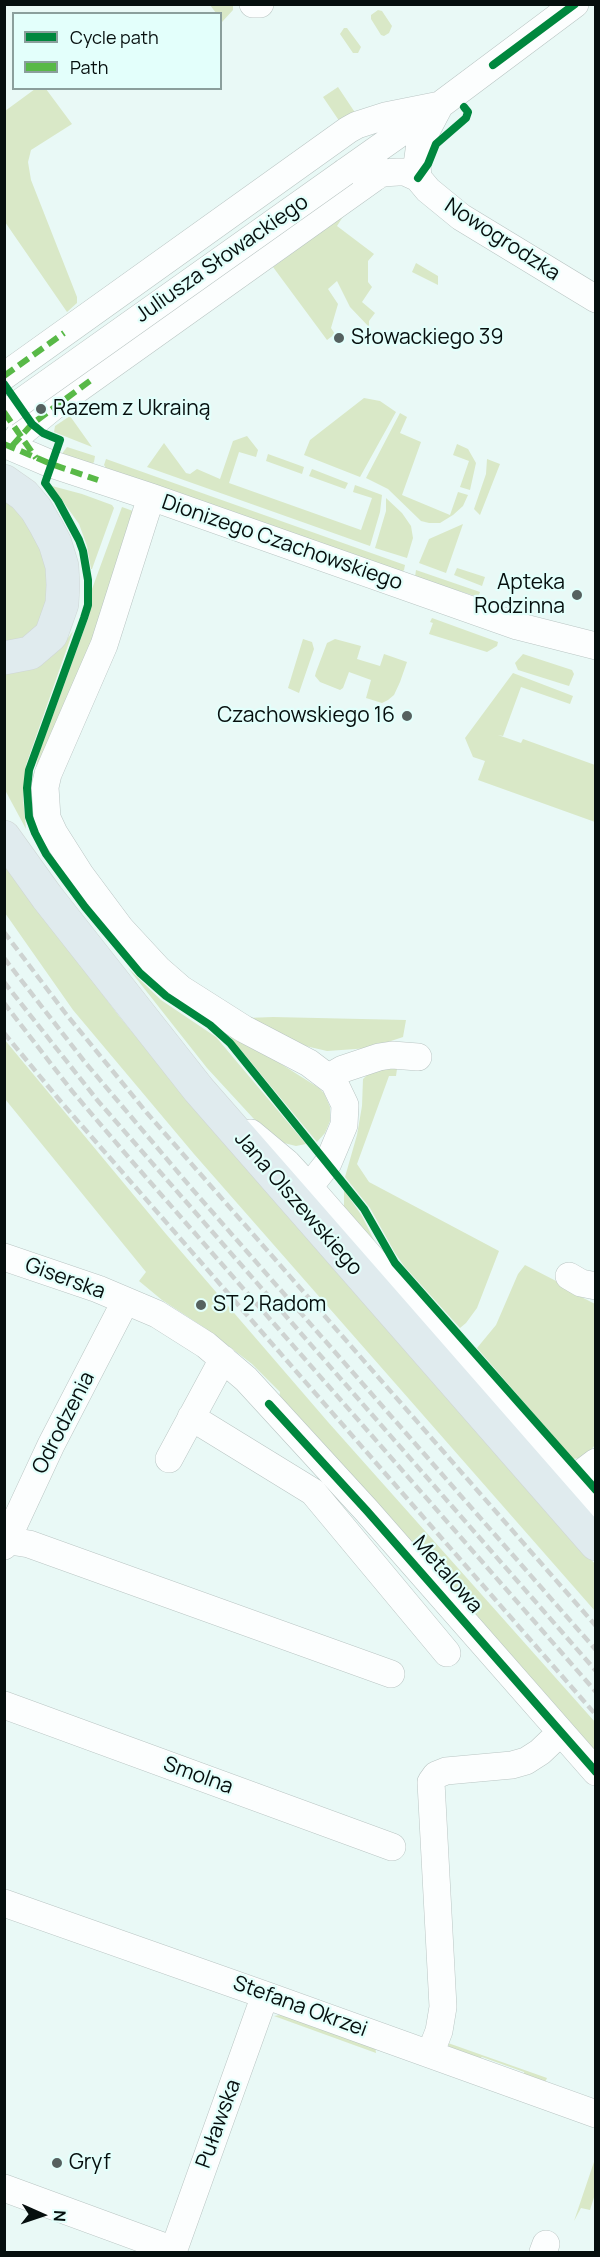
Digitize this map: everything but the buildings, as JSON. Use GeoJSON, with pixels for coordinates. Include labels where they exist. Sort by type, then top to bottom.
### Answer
{"type":"FeatureCollection","features":[{"type":"Feature","properties":{"kind":"main road"},"geometry":{"type":"LineString","coordinates":[[4,481],[24,495],[46,526],[55,543],[62,566],[63,585],[62,604],[51,635],[30,653],[4,658]]}},
{"type":"Feature","properties":{"kind":"main road","name":"Jana Olszewskiego"},"geometry":{"type":"LineString","coordinates":[[8,839],[47,897],[199,1090],[596,1544]]}},
{"type":"Feature","properties":{"kind":"street"},"geometry":{"type":"LineString","coordinates":[[253,4],[260,4]]}},
{"type":"Feature","properties":{"kind":"street","name":"Juliusza Słowackiego"},"geometry":{"type":"LineString","coordinates":[[9,430],[345,172],[440,105],[575,4]]}},
{"type":"Feature","properties":{"kind":"street"},"geometry":{"type":"LineString","coordinates":[[418,178],[420,143],[440,105]]}},
{"type":"Feature","properties":{"kind":"street","name":"Juliusza Słowackiego"},"geometry":{"type":"LineString","coordinates":[[4,376],[348,130],[376,118],[440,105]]}},
{"type":"Feature","properties":{"kind":"street","name":"Juliusza Słowackiego"},"geometry":{"type":"LineString","coordinates":[[9,430],[54,406],[374,178],[382,174],[398,172],[405,172],[418,178]]}},
{"type":"Feature","properties":{"kind":"street","name":"Nowogrodzka"},"geometry":{"type":"LineString","coordinates":[[418,178],[428,190],[461,217],[596,299]]}},
{"type":"Feature","properties":{"kind":"street","name":"Dionizego Czachowskiego"},"geometry":{"type":"LineString","coordinates":[[9,430],[36,458],[528,630],[596,646]]}},
{"type":"Feature","properties":{"kind":"street"},"geometry":{"type":"LineString","coordinates":[[151,497],[104,645],[48,774],[45,794],[47,818],[80,874],[128,937],[158,969],[181,989],[244,1029],[309,1063],[329,1077],[341,1093],[345,1105],[344,1125],[328,1163],[309,1187]]}},
{"type":"Feature","properties":{"kind":"street","name":"Dionizego Czachowskiego"},"geometry":{"type":"LineString","coordinates":[[528,630],[567,651],[596,663]]}},
{"type":"Feature","properties":{"kind":"street"},"geometry":{"type":"LineString","coordinates":[[329,1077],[343,1069],[380,1057],[392,1055],[418,1057]]}},
{"type":"Feature","properties":{"kind":"street"},"geometry":{"type":"LineString","coordinates":[[199,1090],[286,1163],[309,1187],[596,1515]]}},
{"type":"Feature","properties":{"kind":"street","name":"Giserska"},"geometry":{"type":"LineString","coordinates":[[4,1257],[98,1289],[125,1302]]}},
{"type":"Feature","properties":{"kind":"street"},"geometry":{"type":"LineString","coordinates":[[569,1276],[581,1283],[596,1286]]}},
{"type":"Feature","properties":{"kind":"street","name":"Metalowa"},"geometry":{"type":"LineString","coordinates":[[125,1302],[157,1314],[206,1345],[246,1378],[367,1511],[596,1772]]}},
{"type":"Feature","properties":{"kind":"street","name":"Odrodzenia"},"geometry":{"type":"LineString","coordinates":[[5,1542],[51,1445],[125,1302]]}},
{"type":"Feature","properties":{"kind":"street"},"geometry":{"type":"LineString","coordinates":[[169,1459],[223,1359]]}},
{"type":"Feature","properties":{"kind":"street"},"geometry":{"type":"LineString","coordinates":[[191,1417],[313,1492],[447,1653]]}},
{"type":"Feature","properties":{"kind":"street"},"geometry":{"type":"LineString","coordinates":[[568,1483],[596,1462]]}},
{"type":"Feature","properties":{"kind":"street"},"geometry":{"type":"LineString","coordinates":[[5,1542],[29,1544],[391,1674]]}},
{"type":"Feature","properties":{"kind":"street","name":"Smolna"},"geometry":{"type":"LineString","coordinates":[[4,1705],[392,1846]]}},
{"type":"Feature","properties":{"kind":"street"},"geometry":{"type":"LineString","coordinates":[[430,2054],[439,2031],[443,2007],[431,1782],[436,1775],[446,1771],[503,1766],[526,1761],[540,1752],[561,1732]]}},
{"type":"Feature","properties":{"kind":"street","name":"Stefana Okrzei"},"geometry":{"type":"LineString","coordinates":[[4,1904],[596,2114]]}},
{"type":"Feature","properties":{"kind":"street","name":"Puławska"},"geometry":{"type":"LineString","coordinates":[[173,2252],[265,1995]]}},
{"type":"Feature","properties":{"kind":"street"},"geometry":{"type":"LineString","coordinates":[[4,2187],[173,2252]]}},
{"type":"Feature","properties":{"kind":"green space"},"geometry":{"type":"Polygon","coordinates":[[[210,5],[233,5],[233,10],[222,22],[222,12],[215,12],[210,5]]]}},
{"type":"Feature","properties":{"kind":"green space"},"geometry":{"type":"Polygon","coordinates":[[[378,10],[382,11],[392,26],[389,33],[384,36],[371,19],[371,15],[378,10]]]}},
{"type":"Feature","properties":{"kind":"green space"},"geometry":{"type":"Polygon","coordinates":[[[344,28],[347,28],[361,47],[358,53],[353,53],[340,34],[344,28]]]}},
{"type":"Feature","properties":{"kind":"green space"},"geometry":{"type":"Polygon","coordinates":[[[338,87],[358,117],[344,128],[323,97],[338,87]]]}},
{"type":"Feature","properties":{"kind":"green space"},"geometry":{"type":"Polygon","coordinates":[[[34,90],[47,90],[72,124],[31,150],[28,162],[31,180],[77,297],[77,303],[67,312],[5,222],[5,111],[34,90]]]}},
{"type":"Feature","properties":{"kind":"green space"},"geometry":{"type":"Polygon","coordinates":[[[344,215],[337,226],[374,254],[368,261],[368,282],[372,287],[362,302],[375,313],[369,321],[369,327],[350,307],[337,281],[328,289],[338,304],[331,328],[335,334],[327,340],[273,267],[344,215]]]}},
{"type":"Feature","properties":{"kind":"green space"},"geometry":{"type":"Polygon","coordinates":[[[416,263],[438,276],[438,285],[412,272],[416,263]]]}},
{"type":"Feature","properties":{"kind":"green space"},"geometry":{"type":"Polygon","coordinates":[[[364,398],[380,401],[396,412],[360,477],[304,455],[310,440],[364,398]]]}},
{"type":"Feature","properties":{"kind":"green space"},"geometry":{"type":"Polygon","coordinates":[[[400,413],[407,417],[400,433],[421,442],[402,495],[450,515],[458,492],[468,495],[463,506],[440,523],[421,521],[388,489],[366,478],[400,413]]]}},
{"type":"Feature","properties":{"kind":"green space"},"geometry":{"type":"Polygon","coordinates":[[[70,416],[92,447],[54,432],[55,426],[70,416]]]}},
{"type":"Feature","properties":{"kind":"green space"},"geometry":{"type":"Polygon","coordinates":[[[247,436],[258,450],[256,457],[239,452],[229,483],[361,530],[372,498],[353,492],[355,485],[382,495],[380,512],[370,546],[147,467],[164,443],[186,473],[190,474],[197,469],[220,479],[233,441],[247,436]]]}},
{"type":"Feature","properties":{"kind":"green space"},"geometry":{"type":"Polygon","coordinates":[[[457,444],[468,449],[476,463],[470,490],[460,487],[469,461],[453,455],[457,444]]]}},
{"type":"Feature","properties":{"kind":"green space"},"geometry":{"type":"Polygon","coordinates":[[[67,447],[95,456],[94,462],[92,464],[61,455],[67,447]]]}},
{"type":"Feature","properties":{"kind":"green space"},"geometry":{"type":"Polygon","coordinates":[[[268,454],[304,467],[302,474],[266,461],[268,454]]]}},
{"type":"Feature","properties":{"kind":"green space"},"geometry":{"type":"Polygon","coordinates":[[[106,459],[405,565],[404,570],[402,572],[106,468],[104,465],[106,459]]]}},
{"type":"Feature","properties":{"kind":"green space"},"geometry":{"type":"Polygon","coordinates":[[[487,459],[500,464],[480,515],[474,509],[486,474],[487,459]]]}},
{"type":"Feature","properties":{"kind":"green space"},"geometry":{"type":"Polygon","coordinates":[[[312,469],[348,483],[345,489],[309,476],[312,469]]]}},
{"type":"Feature","properties":{"kind":"green space"},"geometry":{"type":"Polygon","coordinates":[[[52,486],[82,494],[112,505],[114,508],[92,569],[79,524],[52,486]]]}},
{"type":"Feature","properties":{"kind":"green space"},"geometry":{"type":"Polygon","coordinates":[[[386,498],[402,513],[411,526],[413,538],[407,558],[375,548],[386,511],[386,498]]]}},
{"type":"Feature","properties":{"kind":"green space"},"geometry":{"type":"Polygon","coordinates":[[[4,499],[15,508],[40,542],[49,575],[45,619],[28,638],[4,644],[4,499]]]}},
{"type":"Feature","properties":{"kind":"green space"},"geometry":{"type":"Polygon","coordinates":[[[122,507],[133,511],[111,600],[46,750],[32,789],[38,756],[89,616],[92,589],[122,507]]]}},
{"type":"Feature","properties":{"kind":"green space"},"geometry":{"type":"Polygon","coordinates":[[[463,524],[446,573],[419,563],[429,539],[463,524]]]}},
{"type":"Feature","properties":{"kind":"green space"},"geometry":{"type":"Polygon","coordinates":[[[457,568],[485,577],[482,586],[454,575],[457,568]]]}},
{"type":"Feature","properties":{"kind":"green space"},"geometry":{"type":"Polygon","coordinates":[[[416,570],[480,592],[478,597],[415,577],[416,570]]]}},
{"type":"Feature","properties":{"kind":"green space"},"geometry":{"type":"Polygon","coordinates":[[[432,618],[498,642],[497,646],[487,652],[429,634],[433,623],[430,622],[432,618]]]}},
{"type":"Feature","properties":{"kind":"green space"},"geometry":{"type":"Polygon","coordinates":[[[73,631],[26,765],[23,798],[26,829],[5,790],[5,673],[61,647],[73,631]]]}},
{"type":"Feature","properties":{"kind":"green space"},"geometry":{"type":"Polygon","coordinates":[[[303,639],[312,642],[314,649],[299,693],[288,688],[303,639]]]}},
{"type":"Feature","properties":{"kind":"green space"},"geometry":{"type":"Polygon","coordinates":[[[335,639],[361,646],[357,659],[380,666],[384,654],[407,662],[394,695],[382,703],[366,698],[371,680],[349,672],[340,690],[320,682],[315,676],[316,672],[327,643],[335,639]]]}},
{"type":"Feature","properties":{"kind":"green space"},"geometry":{"type":"Polygon","coordinates":[[[523,654],[572,670],[574,674],[569,686],[518,670],[515,663],[523,654]]]}},
{"type":"Feature","properties":{"kind":"green space"},"geometry":{"type":"Polygon","coordinates":[[[513,673],[573,696],[570,704],[521,687],[503,736],[498,735],[521,743],[523,739],[595,765],[595,822],[478,780],[485,761],[473,757],[465,738],[513,673]]]}},
{"type":"Feature","properties":{"kind":"green space"},"geometry":{"type":"Polygon","coordinates":[[[4,861],[119,1016],[191,1103],[595,1564],[595,1611],[194,1154],[73,1010],[5,913],[4,861]]]}},
{"type":"Feature","properties":{"kind":"green space"},"geometry":{"type":"Polygon","coordinates":[[[128,968],[161,1000],[216,1037],[306,1144],[296,1146],[284,1143],[273,1137],[253,1118],[207,1068],[128,968]]]}},
{"type":"Feature","properties":{"kind":"green space"},"geometry":{"type":"Polygon","coordinates":[[[246,1018],[406,1020],[403,1037],[370,1048],[327,1051],[297,1044],[246,1018]]]}},
{"type":"Feature","properties":{"kind":"green space"},"geometry":{"type":"Polygon","coordinates":[[[221,1026],[324,1093],[330,1107],[330,1121],[325,1133],[317,1142],[221,1026]]]}},
{"type":"Feature","properties":{"kind":"green space"},"geometry":{"type":"Polygon","coordinates":[[[4,1039],[166,1234],[328,1422],[595,1722],[595,1755],[279,1399],[280,1392],[252,1364],[139,1281],[146,1272],[5,1099],[4,1039]]]}},
{"type":"Feature","properties":{"kind":"green space"},"geometry":{"type":"Polygon","coordinates":[[[381,1068],[397,1069],[396,1076],[389,1076],[357,1164],[369,1182],[499,1251],[477,1308],[460,1328],[404,1266],[370,1208],[345,1177],[357,1135],[362,1106],[363,1079],[381,1068]]]}},
{"type":"Feature","properties":{"kind":"green space"},"geometry":{"type":"Polygon","coordinates":[[[344,1190],[362,1216],[379,1250],[348,1217],[344,1206],[344,1190]]]}},
{"type":"Feature","properties":{"kind":"green space"},"geometry":{"type":"Polygon","coordinates":[[[525,1265],[595,1304],[595,1445],[579,1458],[573,1459],[477,1348],[496,1325],[518,1274],[525,1265]]]}},
{"type":"Feature","properties":{"kind":"green space"},"geometry":{"type":"Polygon","coordinates":[[[274,2016],[295,2017],[375,2046],[376,2053],[274,2016]]]}},
{"type":"Feature","properties":{"kind":"green space"},"geometry":{"type":"Polygon","coordinates":[[[448,2043],[547,2078],[544,2085],[525,2080],[524,2072],[482,2057],[476,2062],[449,2051],[448,2043]]]}},
{"type":"Feature","properties":{"kind":"green space"},"geometry":{"type":"Polygon","coordinates":[[[595,2159],[595,2194],[590,2210],[581,2208],[574,2221],[595,2159]]]}},
{"type":"Feature","properties":{"kind":"railway"},"geometry":{"type":"LineString","coordinates":[[4,932],[66,1014],[147,1113],[596,1626]]}},
{"type":"Feature","properties":{"kind":"railway"},"geometry":{"type":"LineString","coordinates":[[4,958],[84,1061],[193,1190],[596,1650]]}},
{"type":"Feature","properties":{"kind":"railway"},"geometry":{"type":"LineString","coordinates":[[4,982],[98,1101],[596,1671]]}},
{"type":"Feature","properties":{"kind":"railway"},"geometry":{"type":"LineString","coordinates":[[4,1003],[72,1091],[130,1159],[596,1692]]}},
{"type":"Feature","properties":{"kind":"railway"},"geometry":{"type":"LineString","coordinates":[[4,1033],[62,1103],[596,1715]]}},
{"type":"Feature","properties":{"kind":"marked path"},"geometry":{"type":"LineString","coordinates":[[4,376],[64,333]]}},
{"type":"Feature","properties":{"kind":"marked path"},"geometry":{"type":"LineString","coordinates":[[12,446],[32,424],[91,380]]}},
{"type":"Feature","properties":{"kind":"marked path"},"geometry":{"type":"LineString","coordinates":[[4,412],[36,458]]}},
{"type":"Feature","properties":{"kind":"marked path"},"geometry":{"type":"LineString","coordinates":[[4,444],[51,464],[98,480]]}},
{"type":"Feature","properties":{"kind":"cycle path"},"geometry":{"type":"LineString","coordinates":[[493,65],[575,4]]}},
{"type":"Feature","properties":{"kind":"cycle path"},"geometry":{"type":"LineString","coordinates":[[418,178],[428,164],[436,144],[466,118],[468,112],[464,107]]}},
{"type":"Feature","properties":{"kind":"cycle path"},"geometry":{"type":"LineString","coordinates":[[4,384],[32,424],[43,433],[60,440],[45,483],[58,501],[79,540],[88,580],[88,605],[84,618],[29,770],[27,788],[29,817],[46,854],[85,907],[140,973],[166,996],[210,1025],[230,1043],[364,1209],[395,1263],[596,1490]]}},
{"type":"Feature","properties":{"kind":"cycle path"},"geometry":{"type":"LineString","coordinates":[[269,1404],[367,1511],[596,1772]]}},
{"type":"Feature","properties":{"kind":"place","name":"Słowackiego 39"},"geometry":{"type":"Point","coordinates":[339,338]}},
{"type":"Feature","properties":{"kind":"place","name":"Razem z Ukrainą"},"geometry":{"type":"Point","coordinates":[41,409]}},
{"type":"Feature","properties":{"kind":"place","name":"Apteka Rodzinna"},"geometry":{"type":"Point","coordinates":[577,595]}},
{"type":"Feature","properties":{"kind":"place","name":"Czachowskiego 16"},"geometry":{"type":"Point","coordinates":[407,716]}},
{"type":"Feature","properties":{"kind":"place","name":"ST 2 Radom"},"geometry":{"type":"Point","coordinates":[201,1305]}},
{"type":"Feature","properties":{"kind":"place","name":"Gryf"},"geometry":{"type":"Point","coordinates":[57,2163]}}]}
